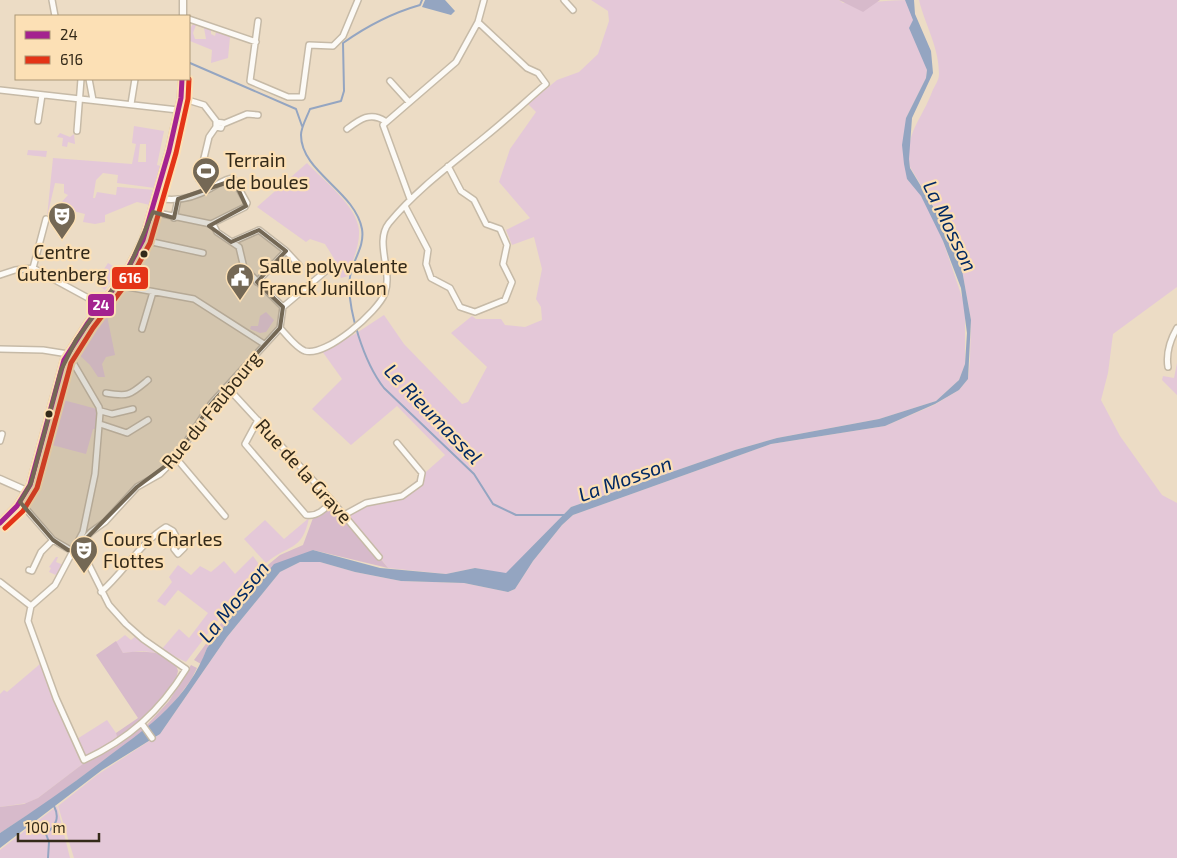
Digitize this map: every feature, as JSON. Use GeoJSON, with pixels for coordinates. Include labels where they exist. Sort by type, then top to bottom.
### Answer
{"type":"FeatureCollection","features":[{"type":"Feature","properties":{"kind":"street"},"geometry":{"type":"LineString","coordinates":[[52,0],[55,15]]}},
{"type":"Feature","properties":{"kind":"street"},"geometry":{"type":"LineString","coordinates":[[183,0],[183,15]]}},
{"type":"Feature","properties":{"kind":"street"},"geometry":{"type":"LineString","coordinates":[[258,21],[250,81],[288,97],[302,97],[309,45],[333,46],[343,36],[358,0]]}},
{"type":"Feature","properties":{"kind":"street"},"geometry":{"type":"LineString","coordinates":[[410,199],[382,125],[456,62],[478,22],[484,0]]}},
{"type":"Feature","properties":{"kind":"street"},"geometry":{"type":"LineString","coordinates":[[564,0],[573,10]]}},
{"type":"Feature","properties":{"kind":"street"},"geometry":{"type":"LineString","coordinates":[[190,19],[256,42]]}},
{"type":"Feature","properties":{"kind":"street"},"geometry":{"type":"LineString","coordinates":[[327,270],[283,307],[280,328],[302,350],[307,351],[325,346],[355,327],[376,308],[385,293],[387,278],[384,232],[410,199],[546,84],[538,73],[527,68],[478,22]]}},
{"type":"Feature","properties":{"kind":"street"},"geometry":{"type":"LineString","coordinates":[[77,131],[81,80]]}},
{"type":"Feature","properties":{"kind":"street"},"geometry":{"type":"LineString","coordinates":[[89,80],[93,100]]}},
{"type":"Feature","properties":{"kind":"street"},"geometry":{"type":"LineString","coordinates":[[131,104],[135,80]]}},
{"type":"Feature","properties":{"kind":"street"},"geometry":{"type":"LineString","coordinates":[[0,523],[27,492],[56,384],[68,354],[101,305],[119,283],[143,240],[157,198],[181,98],[182,80]]}},
{"type":"Feature","properties":{"kind":"street"},"geometry":{"type":"LineString","coordinates":[[390,82],[409,102]]}},
{"type":"Feature","properties":{"kind":"street"},"geometry":{"type":"LineString","coordinates":[[0,90],[178,110]]}},
{"type":"Feature","properties":{"kind":"street"},"geometry":{"type":"LineString","coordinates":[[38,122],[42,95]]}},
{"type":"Feature","properties":{"kind":"street"},"geometry":{"type":"LineString","coordinates":[[181,98],[204,105],[217,124]]}},
{"type":"Feature","properties":{"kind":"street"},"geometry":{"type":"LineString","coordinates":[[199,179],[209,137],[217,124],[220,121],[223,124],[246,114],[258,115]]}},
{"type":"Feature","properties":{"kind":"street"},"geometry":{"type":"LineString","coordinates":[[347,129],[364,117],[376,116],[385,121]]}},
{"type":"Feature","properties":{"kind":"street"},"geometry":{"type":"LineString","coordinates":[[405,206],[428,250],[426,264],[431,278],[450,288],[460,307],[475,312],[505,300],[512,282],[503,261],[507,241],[500,229],[486,224],[474,200],[461,191],[448,166]]}},
{"type":"Feature","properties":{"kind":"street"},"geometry":{"type":"LineString","coordinates":[[153,212],[174,218],[213,224],[245,207],[247,203],[233,178],[221,182],[210,189],[178,200],[157,198]]}},
{"type":"Feature","properties":{"kind":"street"},"geometry":{"type":"LineString","coordinates":[[174,218],[178,200]]}},
{"type":"Feature","properties":{"kind":"street"},"geometry":{"type":"LineString","coordinates":[[33,268],[46,219]]}},
{"type":"Feature","properties":{"kind":"street"},"geometry":{"type":"LineString","coordinates":[[213,224],[217,232],[241,250],[244,268],[283,307]]}},
{"type":"Feature","properties":{"kind":"street"},"geometry":{"type":"LineString","coordinates":[[232,242],[259,230],[286,251],[300,265]]}},
{"type":"Feature","properties":{"kind":"street"},"geometry":{"type":"LineString","coordinates":[[143,240],[203,253]]}},
{"type":"Feature","properties":{"kind":"street"},"geometry":{"type":"LineString","coordinates":[[257,282],[286,251]]}},
{"type":"Feature","properties":{"kind":"street"},"geometry":{"type":"LineString","coordinates":[[0,275],[15,270],[33,268],[101,305]]}},
{"type":"Feature","properties":{"kind":"street"},"geometry":{"type":"LineString","coordinates":[[119,283],[128,287],[194,299],[264,344]]}},
{"type":"Feature","properties":{"kind":"street"},"geometry":{"type":"LineString","coordinates":[[142,329],[153,292]]}},
{"type":"Feature","properties":{"kind":"street","name":"Rue du Faubourg"},"geometry":{"type":"LineString","coordinates":[[74,551],[92,532],[105,522],[137,487],[160,474],[176,458],[211,404],[280,328]]}},
{"type":"Feature","properties":{"kind":"street"},"geometry":{"type":"LineString","coordinates":[[1168,367],[1166,360],[1177,328]]}},
{"type":"Feature","properties":{"kind":"street"},"geometry":{"type":"LineString","coordinates":[[0,349],[43,350],[68,354]]}},
{"type":"Feature","properties":{"kind":"street"},"geometry":{"type":"LineString","coordinates":[[20,502],[52,540],[68,550],[74,551],[86,559],[109,605],[126,624],[143,639],[186,669],[174,688],[143,726],[110,748],[84,760],[56,698],[28,621],[31,606],[55,585],[74,551],[83,532],[94,474],[100,424],[99,406],[68,354]]}},
{"type":"Feature","properties":{"kind":"street"},"geometry":{"type":"LineString","coordinates":[[106,393],[125,396],[132,394],[148,380]]}},
{"type":"Feature","properties":{"kind":"street","name":"Rue de la Grave"},"geometry":{"type":"LineString","coordinates":[[227,387],[344,514],[379,557]]}},
{"type":"Feature","properties":{"kind":"street"},"geometry":{"type":"LineString","coordinates":[[101,411],[112,414],[133,408]]}},
{"type":"Feature","properties":{"kind":"street"},"geometry":{"type":"LineString","coordinates":[[100,424],[127,433],[148,420]]}},
{"type":"Feature","properties":{"kind":"street"},"geometry":{"type":"LineString","coordinates":[[258,420],[245,444],[306,515],[312,516],[319,513],[332,501]]}},
{"type":"Feature","properties":{"kind":"street"},"geometry":{"type":"LineString","coordinates":[[0,442],[2,434]]}},
{"type":"Feature","properties":{"kind":"street"},"geometry":{"type":"LineString","coordinates":[[344,514],[366,503],[402,496],[420,483],[422,473],[397,443]]}},
{"type":"Feature","properties":{"kind":"street"},"geometry":{"type":"LineString","coordinates":[[176,458],[225,516]]}},
{"type":"Feature","properties":{"kind":"street"},"geometry":{"type":"LineString","coordinates":[[0,479],[27,492]]}},
{"type":"Feature","properties":{"kind":"street"},"geometry":{"type":"LineString","coordinates":[[101,592],[156,533],[166,527],[173,530],[178,540]]}},
{"type":"Feature","properties":{"kind":"street"},"geometry":{"type":"LineString","coordinates":[[29,570],[32,571],[45,546],[52,540]]}},
{"type":"Feature","properties":{"kind":"street"},"geometry":{"type":"LineString","coordinates":[[0,582],[31,606]]}},
{"type":"Feature","properties":{"kind":"street"},"geometry":{"type":"LineString","coordinates":[[143,726],[152,738]]}},
{"type":"Feature","properties":{"kind":"highlighted area"},"geometry":{"type":"Polygon","coordinates":[[[234,180],[246,206],[209,226],[231,242],[259,230],[286,251],[257,282],[283,307],[280,328],[211,404],[176,458],[137,487],[74,551],[68,550],[53,540],[20,502],[31,483],[61,370],[76,340],[130,265],[153,212],[174,218],[178,199],[234,180]]]}},
{"type":"Feature","properties":{"kind":"shaded area"},"geometry":{"type":"Polygon","coordinates":[[[591,0],[839,0],[843,3],[851,3],[908,0],[927,70],[926,78],[906,118],[907,179],[924,198],[943,241],[965,306],[965,364],[959,380],[936,401],[879,419],[777,438],[735,450],[571,507],[506,574],[475,568],[446,574],[388,568],[344,511],[358,503],[401,494],[445,455],[397,406],[351,445],[312,409],[342,379],[322,351],[355,334],[384,315],[404,344],[462,404],[468,402],[487,367],[451,333],[472,316],[476,319],[501,319],[505,325],[525,327],[542,320],[541,307],[536,299],[542,269],[534,237],[512,245],[506,230],[530,218],[499,182],[510,149],[536,112],[528,104],[557,80],[579,72],[598,54],[609,21],[608,11],[591,0]]]}},
{"type":"Feature","properties":{"kind":"shaded area"},"geometry":{"type":"Polygon","coordinates":[[[839,0],[880,0],[863,12],[839,0]]]}},
{"type":"Feature","properties":{"kind":"shaded area"},"geometry":{"type":"Polygon","coordinates":[[[919,0],[1177,0],[1177,287],[1113,334],[1108,373],[1101,400],[1120,436],[1162,495],[1177,503],[1177,858],[74,858],[58,806],[97,775],[160,734],[227,637],[280,572],[300,562],[320,562],[355,572],[401,581],[464,583],[508,592],[515,589],[533,561],[562,525],[573,515],[771,444],[885,426],[934,405],[959,390],[968,379],[971,320],[962,270],[946,227],[910,167],[909,145],[911,136],[939,74],[937,55],[919,0]]]}},
{"type":"Feature","properties":{"kind":"shaded area"},"geometry":{"type":"Polygon","coordinates":[[[193,24],[196,25],[193,33],[195,39],[206,39],[204,28],[211,30],[211,34],[215,36],[216,32],[230,37],[228,58],[211,63],[212,50],[190,41],[193,24]]]}},
{"type":"Feature","properties":{"kind":"shaded area"},"geometry":{"type":"Polygon","coordinates":[[[134,126],[164,131],[157,165],[161,166],[155,188],[117,183],[118,175],[103,173],[96,180],[93,198],[95,198],[97,192],[116,195],[117,187],[155,190],[150,205],[137,202],[105,215],[105,222],[95,224],[83,222],[85,214],[57,207],[68,195],[64,193],[64,184],[55,183],[47,217],[53,158],[132,164],[136,144],[132,143],[134,126]],[[140,144],[138,162],[146,162],[146,144],[140,144]]]}},
{"type":"Feature","properties":{"kind":"shaded area"},"geometry":{"type":"Polygon","coordinates":[[[60,133],[70,137],[74,134],[75,144],[68,142],[67,147],[62,146],[63,138],[57,137],[60,133]]]}},
{"type":"Feature","properties":{"kind":"shaded area"},"geometry":{"type":"Polygon","coordinates":[[[28,150],[47,151],[46,157],[27,155],[28,150]]]}},
{"type":"Feature","properties":{"kind":"shaded area"},"geometry":{"type":"Polygon","coordinates":[[[307,163],[346,203],[357,221],[359,230],[358,242],[348,276],[341,278],[335,260],[325,244],[310,239],[306,242],[257,207],[307,163]]]}},
{"type":"Feature","properties":{"kind":"shaded area"},"geometry":{"type":"Polygon","coordinates":[[[108,263],[118,269],[105,290],[95,283],[108,263]]]}},
{"type":"Feature","properties":{"kind":"shaded area"},"geometry":{"type":"Polygon","coordinates":[[[105,306],[115,355],[106,357],[102,364],[105,377],[98,377],[90,365],[74,350],[105,306]]]}},
{"type":"Feature","properties":{"kind":"shaded area"},"geometry":{"type":"Polygon","coordinates":[[[266,312],[274,320],[266,332],[260,333],[250,329],[251,326],[258,326],[260,316],[266,312]]]}},
{"type":"Feature","properties":{"kind":"shaded area"},"geometry":{"type":"Polygon","coordinates":[[[1177,363],[1177,395],[1162,380],[1163,376],[1174,378],[1177,363]]]}},
{"type":"Feature","properties":{"kind":"shaded area"},"geometry":{"type":"Polygon","coordinates":[[[63,400],[97,409],[97,429],[93,429],[86,454],[52,445],[63,400]]]}},
{"type":"Feature","properties":{"kind":"shaded area"},"geometry":{"type":"Polygon","coordinates":[[[333,505],[374,556],[379,557],[388,568],[313,550],[257,585],[207,648],[201,664],[194,660],[258,573],[280,555],[303,545],[313,518],[320,516],[333,505]]]}},
{"type":"Feature","properties":{"kind":"shaded area"},"geometry":{"type":"Polygon","coordinates":[[[309,518],[306,529],[298,542],[266,563],[244,539],[265,520],[284,539],[309,518]]]}},
{"type":"Feature","properties":{"kind":"shaded area"},"geometry":{"type":"Polygon","coordinates":[[[253,556],[261,567],[255,572],[186,662],[161,650],[179,629],[189,638],[208,613],[178,590],[165,606],[157,601],[172,582],[169,577],[178,565],[191,575],[200,566],[211,572],[224,561],[235,574],[253,556]]]}},
{"type":"Feature","properties":{"kind":"shaded area"},"geometry":{"type":"Polygon","coordinates":[[[58,557],[56,562],[63,565],[56,575],[49,572],[51,568],[49,567],[58,557]]]}},
{"type":"Feature","properties":{"kind":"shaded area"},"geometry":{"type":"Polygon","coordinates":[[[125,635],[131,640],[136,636],[158,653],[142,651],[123,653],[116,642],[125,635]]]}},
{"type":"Feature","properties":{"kind":"shaded area"},"geometry":{"type":"Polygon","coordinates":[[[116,641],[123,653],[147,652],[163,655],[175,664],[178,671],[175,681],[162,700],[118,741],[116,733],[138,718],[96,655],[116,641]]]}},
{"type":"Feature","properties":{"kind":"shaded area"},"geometry":{"type":"Polygon","coordinates":[[[40,664],[84,763],[38,798],[27,803],[0,807],[0,694],[4,690],[7,692],[40,664]]]}},
{"type":"Feature","properties":{"kind":"shaded area"},"geometry":{"type":"Polygon","coordinates":[[[191,665],[197,668],[191,680],[167,712],[148,728],[146,726],[169,701],[191,665]]]}},
{"type":"Feature","properties":{"kind":"shaded area"},"geometry":{"type":"Polygon","coordinates":[[[107,720],[116,733],[118,741],[86,757],[77,739],[107,720]]]}},
{"type":"Feature","properties":{"kind":"shaded area"},"geometry":{"type":"Polygon","coordinates":[[[142,727],[144,731],[46,803],[0,833],[0,807],[24,804],[38,798],[84,763],[116,747],[142,727]]]}},
{"type":"Feature","properties":{"kind":"shaded area"},"geometry":{"type":"Polygon","coordinates":[[[57,806],[70,858],[0,858],[0,850],[57,806]]]}},
{"type":"Feature","properties":{"kind":"water"},"geometry":{"type":"Polygon","coordinates":[[[425,0],[445,0],[455,11],[451,15],[422,7],[425,0]]]}},
{"type":"Feature","properties":{"kind":"water"},"geometry":{"type":"Polygon","coordinates":[[[905,0],[914,0],[915,14],[931,51],[933,73],[912,118],[910,168],[952,238],[962,270],[971,320],[968,379],[959,390],[935,404],[885,426],[771,444],[573,515],[562,525],[533,561],[515,589],[508,592],[464,583],[401,581],[355,572],[320,562],[300,562],[280,572],[227,637],[160,734],[102,770],[0,848],[0,833],[82,776],[167,710],[190,682],[207,648],[274,564],[313,550],[380,568],[446,574],[475,568],[506,573],[571,507],[735,450],[777,438],[879,419],[936,401],[959,380],[965,364],[967,333],[961,288],[943,241],[921,196],[907,179],[904,164],[902,145],[906,118],[926,78],[927,70],[909,28],[913,20],[905,0]]]}},
{"type":"Feature","properties":{"kind":"waterway","name":"Le Rieumassel"},"geometry":{"type":"LineString","coordinates":[[422,0],[420,5],[380,21],[343,43],[344,91],[341,101],[310,109],[301,132],[303,148],[318,171],[350,203],[362,229],[362,242],[350,277],[351,304],[358,336],[370,365],[384,388],[474,474],[493,504],[516,515],[564,515]]}},
{"type":"Feature","properties":{"kind":"waterway"},"geometry":{"type":"LineString","coordinates":[[190,63],[296,109],[302,126]]}},
{"type":"Feature","properties":{"kind":"waterway"},"geometry":{"type":"LineString","coordinates":[[48,858],[49,842],[46,834],[52,828],[57,818],[54,806]]}},
{"type":"Feature","properties":{"kind":"transit line","name":"24"},"geometry":{"type":"LineString","coordinates":[[0,523],[17,506],[30,485],[64,360],[87,324],[126,272],[143,240],[169,151],[181,98],[182,80]]}},
{"type":"Feature","properties":{"kind":"transit line","name":"616"},"geometry":{"type":"LineString","coordinates":[[5,528],[23,511],[37,488],[71,363],[93,328],[132,276],[150,243],[176,153],[188,99],[189,80]]}},
{"type":"Feature","properties":{"kind":"place","name":"Terrain de boules"},"geometry":{"type":"Point","coordinates":[206,195]}},
{"type":"Feature","properties":{"kind":"place","name":"Centre Gutenberg"},"geometry":{"type":"Point","coordinates":[62,240]}},
{"type":"Feature","properties":{"kind":"place","name":"Salle polyvalente Franck Junillon"},"geometry":{"type":"Point","coordinates":[240,301]}},
{"type":"Feature","properties":{"kind":"place","name":"Cours Charles Flottes"},"geometry":{"type":"Point","coordinates":[84,574]}},
{"type":"Feature","properties":{"kind":"water label","name":"La Mosson"},"geometry":{"type":"Point","coordinates":[950,226]}},
{"type":"Feature","properties":{"kind":"water label","name":"La Mosson"},"geometry":{"type":"Point","coordinates":[625,479]}},
{"type":"Feature","properties":{"kind":"water label","name":"La Mosson"},"geometry":{"type":"Point","coordinates":[234,602]}}]}
